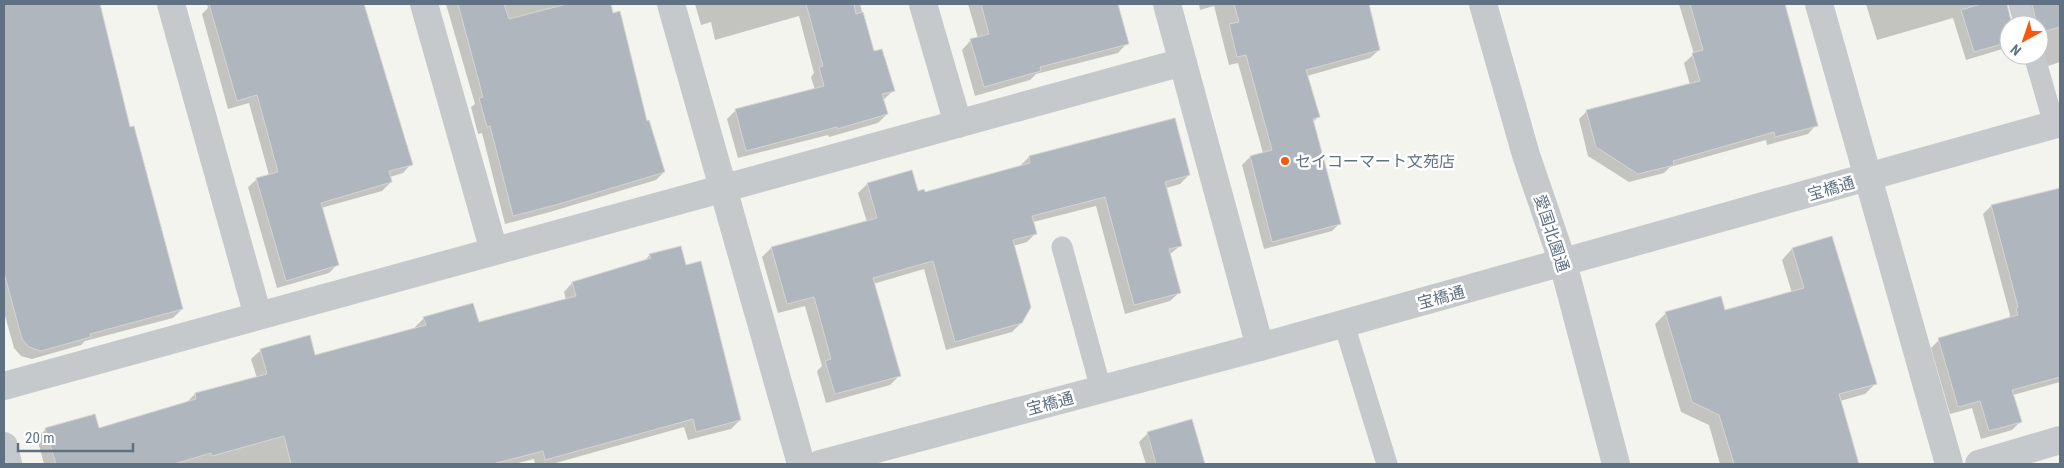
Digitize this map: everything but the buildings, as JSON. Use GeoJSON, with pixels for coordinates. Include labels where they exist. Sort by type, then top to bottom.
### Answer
{"type":"FeatureCollection","features":[{"type":"Feature","properties":{"kind":"street"},"geometry":{"type":"LineString","coordinates":[[171,4],[258,316]]}},
{"type":"Feature","properties":{"kind":"street"},"geometry":{"type":"LineString","coordinates":[[424,4],[494,251]]}},
{"type":"Feature","properties":{"kind":"street"},"geometry":{"type":"LineString","coordinates":[[671,4],[801,464]]}},
{"type":"Feature","properties":{"kind":"street"},"geometry":{"type":"LineString","coordinates":[[923,4],[958,124]]}},
{"type":"Feature","properties":{"kind":"street"},"geometry":{"type":"LineString","coordinates":[[1167,4],[1260,347]]}},
{"type":"Feature","properties":{"kind":"street","name":"愛国北園通"},"geometry":{"type":"LineString","coordinates":[[1483,4],[1526,155],[1563,263],[1616,464]]}},
{"type":"Feature","properties":{"kind":"street"},"geometry":{"type":"LineString","coordinates":[[1819,4],[1949,464]]}},
{"type":"Feature","properties":{"kind":"street"},"geometry":{"type":"LineString","coordinates":[[4,386],[1183,62]]}},
{"type":"Feature","properties":{"kind":"street","name":"宝橋通"},"geometry":{"type":"LineString","coordinates":[[820,464],[1344,324],[2057,123]]}},
{"type":"Feature","properties":{"kind":"street"},"geometry":{"type":"LineString","coordinates":[[1979,464],[2060,440]]}},
{"type":"Feature","properties":{"kind":"street"},"geometry":{"type":"LineString","coordinates":[[4,446],[8,464]]}},
{"type":"Feature","properties":{"kind":"lane"},"geometry":{"type":"LineString","coordinates":[[2037,65],[2057,123]]}},
{"type":"Feature","properties":{"kind":"lane"},"geometry":{"type":"LineString","coordinates":[[1062,246],[1101,389]]}},
{"type":"Feature","properties":{"kind":"lane"},"geometry":{"type":"LineString","coordinates":[[1344,324],[1387,464]]}},
{"type":"Feature","properties":{"kind":"place","name":"セイコーマート文苑店"},"geometry":{"type":"Point","coordinates":[1285,161]}}]}
